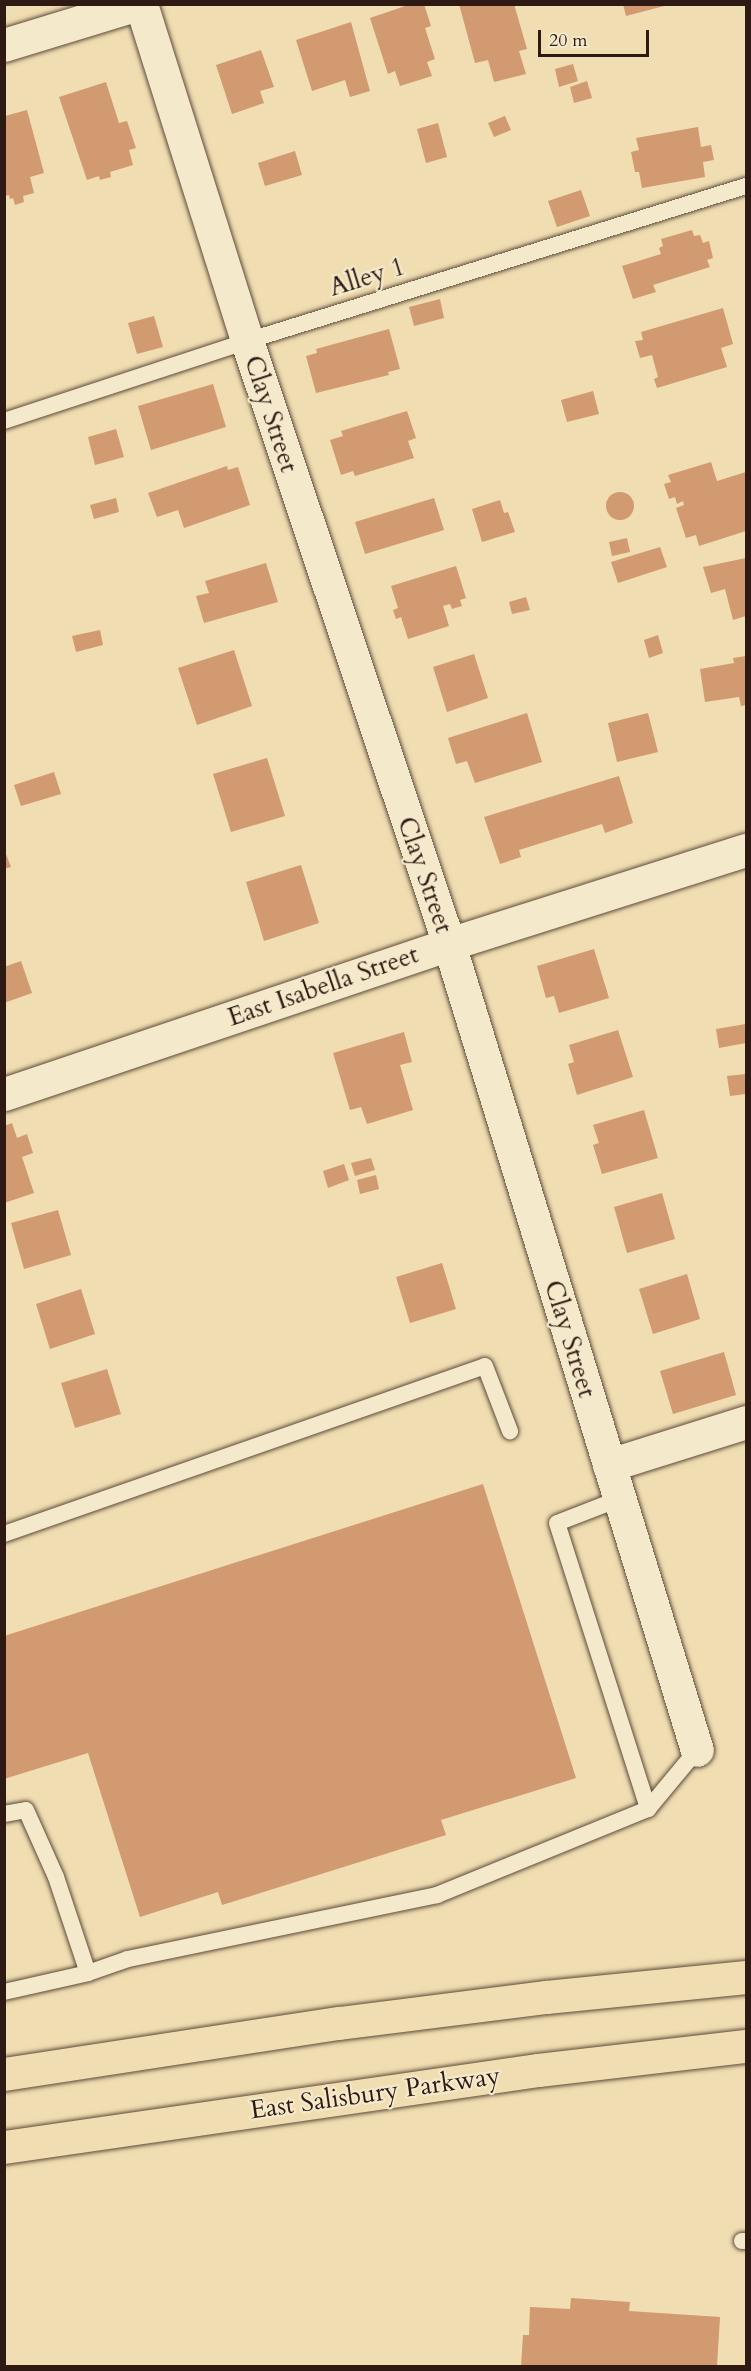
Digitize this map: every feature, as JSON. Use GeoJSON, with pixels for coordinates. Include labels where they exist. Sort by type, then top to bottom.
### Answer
{"type":"FeatureCollection","features":[{"type":"Feature","properties":{"kind":"main road"},"geometry":{"type":"LineString","coordinates":[[4,2074],[362,2020],[546,1997],[747,1977]]}},
{"type":"Feature","properties":{"kind":"main road","name":"East Salisbury Parkway"},"geometry":{"type":"LineString","coordinates":[[4,2147],[526,2072],[747,2046]]}},
{"type":"Feature","properties":{"kind":"street"},"geometry":{"type":"LineString","coordinates":[[4,45],[139,4]]}},
{"type":"Feature","properties":{"kind":"street","name":"Clay Street"},"geometry":{"type":"LineString","coordinates":[[139,4],[247,341],[448,944],[697,1750]]}},
{"type":"Feature","properties":{"kind":"street","name":"East Isabella Street"},"geometry":{"type":"LineString","coordinates":[[4,1094],[448,944],[747,850]]}},
{"type":"Feature","properties":{"kind":"street"},"geometry":{"type":"LineString","coordinates":[[609,1465],[747,1422]]}},
{"type":"Feature","properties":{"kind":"lane","name":"Alley 1"},"geometry":{"type":"LineString","coordinates":[[4,421],[247,341],[747,186]]}},
{"type":"Feature","properties":{"kind":"lane"},"geometry":{"type":"LineString","coordinates":[[4,1534],[485,1366],[510,1431]]}},
{"type":"Feature","properties":{"kind":"lane"},"geometry":{"type":"LineString","coordinates":[[619,1499],[557,1523],[648,1809]]}},
{"type":"Feature","properties":{"kind":"lane"},"geometry":{"type":"LineString","coordinates":[[4,1992],[88,1973],[128,1959],[436,1895],[648,1809],[697,1750]]}},
{"type":"Feature","properties":{"kind":"lane"},"geometry":{"type":"LineString","coordinates":[[4,1814],[26,1810],[56,1877],[88,1973]]}},
{"type":"Feature","properties":{"kind":"building"},"geometry":{"type":"Polygon","coordinates":[[[411,4],[424,4],[431,26],[425,28],[435,59],[427,62],[432,76],[400,86],[395,71],[388,74],[370,18],[411,4]]]}},
{"type":"Feature","properties":{"kind":"building"},"geometry":{"type":"Polygon","coordinates":[[[459,4],[514,4],[527,49],[519,51],[526,74],[494,82],[488,60],[475,63],[459,4]]]}},
{"type":"Feature","properties":{"kind":"building"},"geometry":{"type":"Polygon","coordinates":[[[623,4],[668,4],[668,5],[626,16],[623,4]]]}},
{"type":"Feature","properties":{"kind":"building"},"geometry":{"type":"Polygon","coordinates":[[[351,22],[370,91],[350,97],[345,80],[312,91],[296,40],[351,22]]]}},
{"type":"Feature","properties":{"kind":"building"},"geometry":{"type":"Polygon","coordinates":[[[261,50],[274,87],[260,91],[264,103],[232,114],[216,65],[261,50]]]}},
{"type":"Feature","properties":{"kind":"building"},"geometry":{"type":"Polygon","coordinates":[[[573,64],[578,81],[559,87],[555,69],[573,64]]]}},
{"type":"Feature","properties":{"kind":"building"},"geometry":{"type":"Polygon","coordinates":[[[587,81],[592,98],[574,103],[570,87],[587,81]]]}},
{"type":"Feature","properties":{"kind":"building"},"geometry":{"type":"Polygon","coordinates":[[[106,82],[119,123],[127,121],[136,148],[129,150],[133,165],[110,172],[111,177],[100,180],[99,176],[87,180],[59,97],[106,82]]]}},
{"type":"Feature","properties":{"kind":"building"},"geometry":{"type":"Polygon","coordinates":[[[27,110],[44,173],[30,177],[34,193],[23,196],[24,202],[15,205],[13,198],[10,199],[9,195],[5,196],[5,116],[27,110]]]}},
{"type":"Feature","properties":{"kind":"building"},"geometry":{"type":"Polygon","coordinates":[[[505,116],[511,130],[494,137],[488,123],[505,116]]]}},
{"type":"Feature","properties":{"kind":"building"},"geometry":{"type":"Polygon","coordinates":[[[438,123],[447,157],[426,163],[417,129],[438,123]]]}},
{"type":"Feature","properties":{"kind":"building"},"geometry":{"type":"Polygon","coordinates":[[[698,127],[701,147],[711,145],[714,160],[703,162],[705,177],[642,188],[639,172],[635,172],[631,152],[639,150],[636,138],[698,127]]]}},
{"type":"Feature","properties":{"kind":"building"},"geometry":{"type":"Polygon","coordinates":[[[295,151],[302,175],[265,186],[258,163],[295,151]]]}},
{"type":"Feature","properties":{"kind":"building"},"geometry":{"type":"Polygon","coordinates":[[[581,190],[590,216],[557,227],[548,201],[581,190]]]}},
{"type":"Feature","properties":{"kind":"building"},"geometry":{"type":"Polygon","coordinates":[[[692,230],[694,236],[700,235],[703,243],[709,241],[713,258],[707,260],[710,267],[653,285],[656,292],[633,299],[622,266],[661,254],[659,248],[663,246],[661,239],[692,230]]]}},
{"type":"Feature","properties":{"kind":"building"},"geometry":{"type":"Polygon","coordinates":[[[440,299],[444,318],[414,326],[409,307],[440,299]]]}},
{"type":"Feature","properties":{"kind":"building"},"geometry":{"type":"Polygon","coordinates":[[[723,308],[733,344],[721,348],[727,367],[657,388],[654,379],[658,377],[652,355],[640,358],[635,341],[643,340],[641,332],[723,308]]]}},
{"type":"Feature","properties":{"kind":"building"},"geometry":{"type":"Polygon","coordinates":[[[154,316],[163,347],[137,354],[128,323],[154,316]]]}},
{"type":"Feature","properties":{"kind":"building"},"geometry":{"type":"Polygon","coordinates":[[[389,329],[400,369],[388,372],[389,375],[316,393],[306,356],[317,353],[316,349],[389,329]]]}},
{"type":"Feature","properties":{"kind":"building"},"geometry":{"type":"Polygon","coordinates":[[[213,384],[226,427],[151,450],[138,406],[213,384]]]}},
{"type":"Feature","properties":{"kind":"building"},"geometry":{"type":"Polygon","coordinates":[[[593,391],[599,414],[567,422],[561,400],[593,391]]]}},
{"type":"Feature","properties":{"kind":"building"},"geometry":{"type":"Polygon","coordinates":[[[407,411],[416,438],[408,441],[414,458],[355,476],[353,471],[341,475],[330,440],[343,436],[341,431],[407,411]]]}},
{"type":"Feature","properties":{"kind":"building"},"geometry":{"type":"Polygon","coordinates":[[[116,429],[124,457],[95,465],[88,437],[116,429]]]}},
{"type":"Feature","properties":{"kind":"building"},"geometry":{"type":"Polygon","coordinates":[[[711,462],[717,481],[746,472],[746,531],[699,546],[696,535],[686,538],[676,508],[684,505],[683,501],[677,504],[675,497],[669,499],[664,484],[671,482],[668,475],[711,462]]]}},
{"type":"Feature","properties":{"kind":"building"},"geometry":{"type":"Polygon","coordinates":[[[227,466],[228,470],[238,467],[250,505],[184,528],[178,510],[157,517],[148,493],[227,466]]]}},
{"type":"Feature","properties":{"kind":"building"},"geometry":{"type":"Polygon","coordinates":[[[620,492],[630,496],[634,506],[630,516],[620,520],[610,516],[606,506],[610,496],[620,492]]]}},
{"type":"Feature","properties":{"kind":"building"},"geometry":{"type":"Polygon","coordinates":[[[116,498],[119,512],[94,519],[90,505],[116,498]]]}},
{"type":"Feature","properties":{"kind":"building"},"geometry":{"type":"Polygon","coordinates":[[[434,498],[444,530],[365,554],[355,522],[434,498]]]}},
{"type":"Feature","properties":{"kind":"building"},"geometry":{"type":"Polygon","coordinates":[[[500,500],[504,513],[508,512],[515,532],[482,542],[472,509],[500,500]]]}},
{"type":"Feature","properties":{"kind":"building"},"geometry":{"type":"Polygon","coordinates":[[[627,538],[630,552],[612,556],[609,542],[627,538]]]}},
{"type":"Feature","properties":{"kind":"building"},"geometry":{"type":"Polygon","coordinates":[[[660,547],[667,567],[618,583],[611,562],[660,547]]]}},
{"type":"Feature","properties":{"kind":"building"},"geometry":{"type":"Polygon","coordinates":[[[746,558],[746,616],[733,620],[725,589],[711,593],[703,567],[746,558]]]}},
{"type":"Feature","properties":{"kind":"building"},"geometry":{"type":"Polygon","coordinates":[[[266,563],[278,602],[204,623],[196,596],[209,593],[205,581],[266,563]]]}},
{"type":"Feature","properties":{"kind":"building"},"geometry":{"type":"Polygon","coordinates":[[[456,566],[466,598],[460,600],[462,606],[452,609],[450,604],[443,606],[449,626],[408,639],[401,617],[396,619],[393,610],[398,608],[391,586],[456,566]]]}},
{"type":"Feature","properties":{"kind":"building"},"geometry":{"type":"Polygon","coordinates":[[[526,597],[530,610],[512,614],[509,602],[526,597]]]}},
{"type":"Feature","properties":{"kind":"building"},"geometry":{"type":"Polygon","coordinates":[[[100,630],[103,645],[76,652],[72,636],[100,630]]]}},
{"type":"Feature","properties":{"kind":"building"},"geometry":{"type":"Polygon","coordinates":[[[658,635],[663,653],[649,658],[644,640],[658,635]]]}},
{"type":"Feature","properties":{"kind":"building"},"geometry":{"type":"Polygon","coordinates":[[[234,650],[252,706],[197,725],[178,668],[234,650]]]}},
{"type":"Feature","properties":{"kind":"building"},"geometry":{"type":"Polygon","coordinates":[[[474,654],[488,698],[447,712],[433,667],[474,654]]]}},
{"type":"Feature","properties":{"kind":"building"},"geometry":{"type":"Polygon","coordinates":[[[746,656],[746,705],[741,706],[739,697],[705,702],[700,669],[734,663],[733,658],[746,656]]]}},
{"type":"Feature","properties":{"kind":"building"},"geometry":{"type":"Polygon","coordinates":[[[527,713],[542,762],[475,783],[467,761],[456,764],[448,738],[527,713]]]}},
{"type":"Feature","properties":{"kind":"building"},"geometry":{"type":"Polygon","coordinates":[[[648,713],[658,752],[617,762],[608,723],[648,713]]]}},
{"type":"Feature","properties":{"kind":"building"},"geometry":{"type":"Polygon","coordinates":[[[267,758],[285,816],[231,832],[213,774],[267,758]]]}},
{"type":"Feature","properties":{"kind":"building"},"geometry":{"type":"Polygon","coordinates":[[[54,772],[61,794],[21,806],[14,785],[54,772]]]}},
{"type":"Feature","properties":{"kind":"building"},"geometry":{"type":"Polygon","coordinates":[[[619,776],[633,823],[605,833],[602,824],[519,850],[521,857],[500,864],[484,817],[619,776]]]}},
{"type":"Feature","properties":{"kind":"building"},"geometry":{"type":"Polygon","coordinates":[[[4,849],[11,867],[4,869],[4,849]]]}},
{"type":"Feature","properties":{"kind":"building"},"geometry":{"type":"Polygon","coordinates":[[[301,865],[319,923],[264,941],[246,882],[301,865]]]}},
{"type":"Feature","properties":{"kind":"building"},"geometry":{"type":"Polygon","coordinates":[[[594,949],[609,998],[559,1013],[554,996],[546,998],[537,966],[594,949]]]}},
{"type":"Feature","properties":{"kind":"building"},"geometry":{"type":"Polygon","coordinates":[[[21,961],[32,993],[4,1003],[4,967],[21,961]]]}},
{"type":"Feature","properties":{"kind":"building"},"geometry":{"type":"Polygon","coordinates":[[[746,1024],[746,1043],[719,1048],[716,1029],[746,1024]]]}},
{"type":"Feature","properties":{"kind":"building"},"geometry":{"type":"Polygon","coordinates":[[[618,1030],[633,1077],[577,1095],[568,1064],[574,1062],[569,1045],[618,1030]]]}},
{"type":"Feature","properties":{"kind":"building"},"geometry":{"type":"Polygon","coordinates":[[[404,1032],[412,1062],[400,1065],[413,1110],[367,1124],[361,1107],[350,1110],[333,1053],[404,1032]]]}},
{"type":"Feature","properties":{"kind":"building"},"geometry":{"type":"Polygon","coordinates":[[[746,1074],[746,1094],[730,1096],[727,1076],[746,1074]]]}},
{"type":"Feature","properties":{"kind":"building"},"geometry":{"type":"Polygon","coordinates":[[[644,1110],[658,1158],[602,1174],[593,1145],[599,1143],[593,1125],[644,1110]]]}},
{"type":"Feature","properties":{"kind":"building"},"geometry":{"type":"Polygon","coordinates":[[[12,1123],[17,1138],[27,1134],[33,1153],[22,1157],[34,1193],[4,1203],[4,1126],[12,1123]]]}},
{"type":"Feature","properties":{"kind":"building"},"geometry":{"type":"Polygon","coordinates":[[[371,1158],[375,1170],[355,1176],[351,1163],[371,1158]]]}},
{"type":"Feature","properties":{"kind":"building"},"geometry":{"type":"Polygon","coordinates":[[[344,1164],[349,1180],[328,1188],[323,1171],[344,1164]]]}},
{"type":"Feature","properties":{"kind":"building"},"geometry":{"type":"Polygon","coordinates":[[[376,1175],[379,1189],[360,1194],[357,1180],[376,1175]]]}},
{"type":"Feature","properties":{"kind":"building"},"geometry":{"type":"Polygon","coordinates":[[[662,1193],[675,1239],[627,1253],[614,1207],[662,1193]]]}},
{"type":"Feature","properties":{"kind":"building"},"geometry":{"type":"Polygon","coordinates":[[[58,1210],[71,1255],[24,1269],[11,1223],[58,1210]]]}},
{"type":"Feature","properties":{"kind":"building"},"geometry":{"type":"Polygon","coordinates":[[[442,1263],[456,1309],[410,1323],[396,1277],[442,1263]]]}},
{"type":"Feature","properties":{"kind":"building"},"geometry":{"type":"Polygon","coordinates":[[[687,1274],[700,1319],[653,1334],[639,1289],[687,1274]]]}},
{"type":"Feature","properties":{"kind":"building"},"geometry":{"type":"Polygon","coordinates":[[[81,1289],[95,1334],[50,1349],[36,1304],[81,1289]]]}},
{"type":"Feature","properties":{"kind":"building"},"geometry":{"type":"Polygon","coordinates":[[[724,1352],[736,1395],[673,1414],[660,1371],[724,1352]]]}},
{"type":"Feature","properties":{"kind":"building"},"geometry":{"type":"Polygon","coordinates":[[[107,1369],[121,1414],[75,1428],[61,1383],[107,1369]]]}},
{"type":"Feature","properties":{"kind":"building"},"geometry":{"type":"Polygon","coordinates":[[[483,1484],[576,1778],[441,1820],[446,1835],[222,1905],[218,1892],[140,1917],[88,1753],[4,1779],[4,1636],[483,1484]]]}},
{"type":"Feature","properties":{"kind":"building"},"geometry":{"type":"Polygon","coordinates":[[[571,2298],[630,2302],[629,2311],[720,2317],[717,2366],[521,2366],[523,2335],[529,2335],[530,2307],[570,2309],[571,2298]]]}}]}
